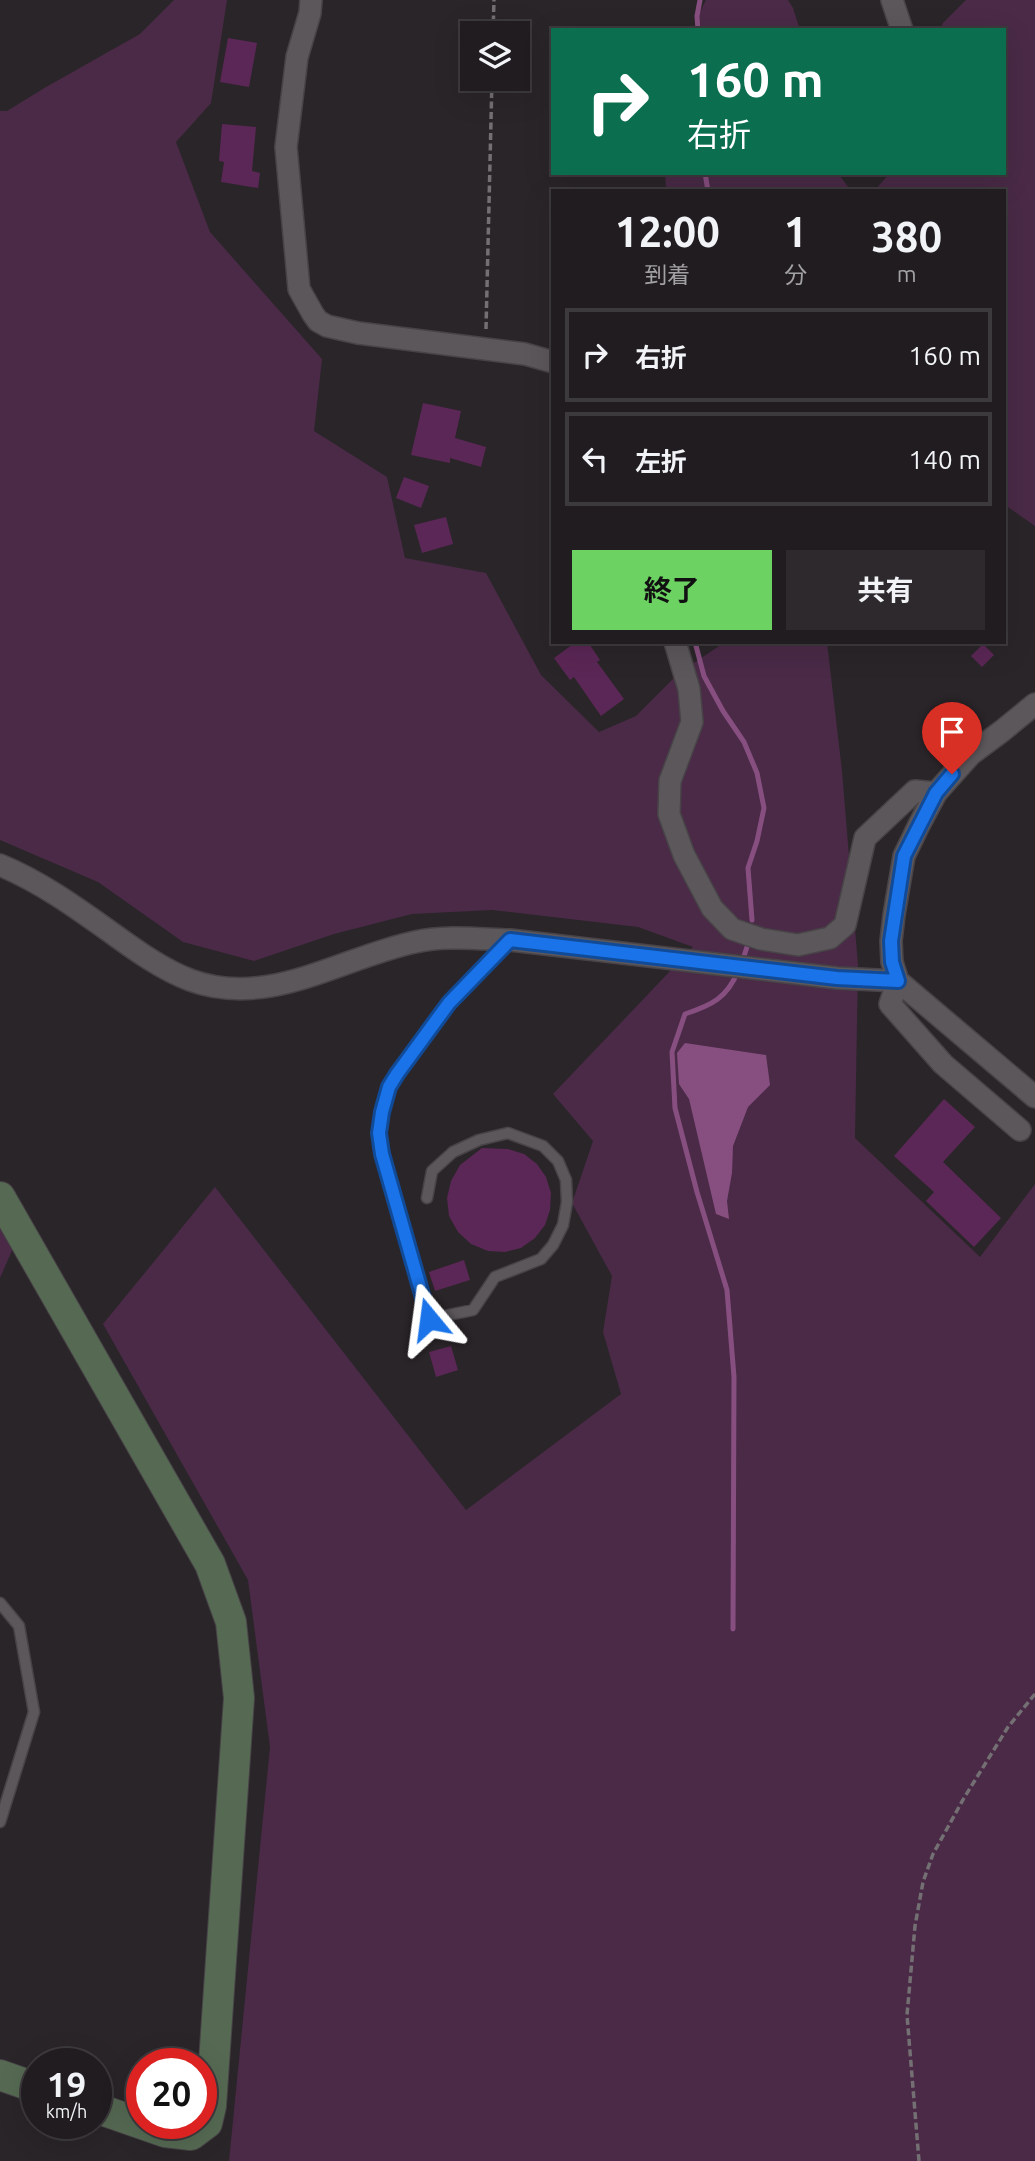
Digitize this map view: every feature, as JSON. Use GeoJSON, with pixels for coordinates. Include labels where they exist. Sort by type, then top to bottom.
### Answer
{"type":"FeatureCollection","features":[{"type":"Feature","properties":{"kind":"street"},"geometry":{"type":"LineString","coordinates":[[311,0],[310,13],[296,57],[286,148],[299,289],[313,314],[327,326],[358,333],[524,354],[551,361]]}},
{"type":"Feature","properties":{"kind":"street"},"geometry":{"type":"LineString","coordinates":[[892,0],[901,28]]}},
{"type":"Feature","properties":{"kind":"street"},"geometry":{"type":"LineString","coordinates":[[676,644],[689,689],[692,722],[670,782],[669,814],[684,855],[712,908],[732,929],[761,939],[799,945],[830,938],[845,925],[865,838],[915,791],[936,793]]}},
{"type":"Feature","properties":{"kind":"street"},"geometry":{"type":"LineString","coordinates":[[1035,704],[971,754],[936,793],[904,856],[891,941],[892,962],[898,981],[1035,1097]]}},
{"type":"Feature","properties":{"kind":"street"},"geometry":{"type":"LineString","coordinates":[[0,865],[39,883],[172,972],[191,981],[230,989],[252,990],[292,982],[418,941],[471,938],[510,940],[837,978],[898,981]]}},
{"type":"Feature","properties":{"kind":"street"},"geometry":{"type":"LineString","coordinates":[[898,981],[890,1004],[943,1064],[1020,1130]]}},
{"type":"Feature","properties":{"kind":"street"},"geometry":{"type":"LineString","coordinates":[[0,1197],[210,1564],[231,1622],[235,1652],[239,1698],[236,1751],[211,2106],[207,2123],[191,2135],[165,2132],[112,2114]]}},
{"type":"Feature","properties":{"kind":"street"},"geometry":{"type":"LineString","coordinates":[[0,2075],[21,2082]]}},
{"type":"Feature","properties":{"kind":"lane"},"geometry":{"type":"LineString","coordinates":[[427,1198],[432,1171],[453,1152],[479,1140],[508,1133],[543,1146],[558,1161],[566,1180],[567,1202],[563,1225],[553,1245],[541,1259],[495,1277],[473,1310],[429,1319],[382,1154],[379,1133],[382,1112],[394,1078],[449,1003],[510,940]]}},
{"type":"Feature","properties":{"kind":"lane"},"geometry":{"type":"LineString","coordinates":[[0,1603],[19,1626],[34,1712],[0,1822]]}},
{"type":"Feature","properties":{"kind":"path"},"geometry":{"type":"LineString","coordinates":[[493,21],[494,0]]}},
{"type":"Feature","properties":{"kind":"path"},"geometry":{"type":"LineString","coordinates":[[486,349],[492,91]]}},
{"type":"Feature","properties":{"kind":"path"},"geometry":{"type":"LineString","coordinates":[[919,2161],[907,2015],[915,1926],[923,1882],[933,1854],[964,1798],[1008,1727],[1035,1694]]}},
{"type":"Feature","properties":{"kind":"shaded area"},"geometry":{"type":"Polygon","coordinates":[[[174,0],[227,0],[211,103],[176,142],[210,232],[322,359],[314,431],[387,477],[405,558],[486,573],[541,675],[599,732],[636,716],[679,673],[722,644],[827,644],[842,771],[858,965],[855,1138],[980,1257],[1035,1184],[1035,2161],[229,2161],[270,1747],[248,1580],[103,1324],[215,1187],[466,1510],[621,1394],[603,1332],[612,1276],[572,1203],[593,1141],[553,1094],[693,947],[638,927],[492,910],[412,914],[334,934],[254,961],[183,942],[98,882],[0,840],[0,111],[7,111],[140,34],[174,0]]]}},
{"type":"Feature","properties":{"kind":"shaded area"},"geometry":{"type":"Polygon","coordinates":[[[706,0],[788,0],[799,28],[701,28],[699,14],[706,0]]]}},
{"type":"Feature","properties":{"kind":"shaded area"},"geometry":{"type":"Polygon","coordinates":[[[966,0],[1035,0],[1035,526],[1006,506],[1006,189],[876,189],[888,175],[1006,175],[1006,28],[941,28],[966,0]]]}},
{"type":"Feature","properties":{"kind":"shaded area"},"geometry":{"type":"Polygon","coordinates":[[[665,175],[839,175],[850,189],[666,189],[665,175]]]}},
{"type":"Feature","properties":{"kind":"shaded area"},"geometry":{"type":"Polygon","coordinates":[[[685,1043],[766,1055],[770,1085],[748,1107],[733,1146],[727,1201],[729,1219],[716,1214],[689,1099],[679,1084],[677,1053],[685,1043]]]}},
{"type":"Feature","properties":{"kind":"shaded area"},"geometry":{"type":"Polygon","coordinates":[[[0,1227],[13,1248],[0,1278],[0,1227]]]}},
{"type":"Feature","properties":{"kind":"building"},"geometry":{"type":"Polygon","coordinates":[[[228,38],[257,43],[249,87],[220,82],[228,38]]]}},
{"type":"Feature","properties":{"kind":"building"},"geometry":{"type":"Polygon","coordinates":[[[222,124],[256,127],[252,171],[260,173],[258,188],[221,182],[224,162],[219,161],[222,124]]]}},
{"type":"Feature","properties":{"kind":"building"},"geometry":{"type":"Polygon","coordinates":[[[423,403],[461,411],[455,438],[486,447],[481,467],[450,458],[450,463],[411,455],[423,403]]]}},
{"type":"Feature","properties":{"kind":"building"},"geometry":{"type":"Polygon","coordinates":[[[404,477],[429,486],[421,508],[396,498],[404,477]]]}},
{"type":"Feature","properties":{"kind":"building"},"geometry":{"type":"Polygon","coordinates":[[[446,517],[453,544],[422,553],[414,525],[446,517]]]}},
{"type":"Feature","properties":{"kind":"building"},"geometry":{"type":"Polygon","coordinates":[[[573,644],[589,644],[600,660],[597,662],[624,699],[601,716],[574,677],[570,680],[554,658],[573,644]]]}},
{"type":"Feature","properties":{"kind":"building"},"geometry":{"type":"Polygon","coordinates":[[[983,644],[994,655],[982,667],[971,656],[983,644]]]}},
{"type":"Feature","properties":{"kind":"building"},"geometry":{"type":"Polygon","coordinates":[[[944,1099],[975,1127],[943,1162],[1001,1218],[974,1247],[926,1201],[934,1192],[894,1156],[944,1099]]]}},
{"type":"Feature","properties":{"kind":"building"},"geometry":{"type":"Polygon","coordinates":[[[482,1148],[508,1149],[524,1154],[537,1164],[546,1177],[551,1193],[550,1210],[545,1225],[535,1238],[521,1248],[505,1252],[488,1251],[471,1244],[458,1232],[449,1216],[447,1198],[451,1181],[460,1165],[482,1148]]]}},
{"type":"Feature","properties":{"kind":"building"},"geometry":{"type":"Polygon","coordinates":[[[464,1260],[470,1280],[435,1291],[429,1272],[464,1260]]]}},
{"type":"Feature","properties":{"kind":"building"},"geometry":{"type":"Polygon","coordinates":[[[451,1346],[458,1370],[436,1377],[429,1352],[451,1346]]]}},
{"type":"Feature","properties":{"kind":"waterway"},"geometry":{"type":"LineString","coordinates":[[698,28],[700,0]]}},
{"type":"Feature","properties":{"kind":"waterway"},"geometry":{"type":"LineString","coordinates":[[705,175],[708,189]]}},
{"type":"Feature","properties":{"kind":"waterway"},"geometry":{"type":"LineString","coordinates":[[696,644],[704,676],[744,742],[757,773],[764,808],[748,868],[752,920]]}},
{"type":"Feature","properties":{"kind":"waterway"},"geometry":{"type":"LineString","coordinates":[[742,962],[749,941]]}},
{"type":"Feature","properties":{"kind":"waterway"},"geometry":{"type":"LineString","coordinates":[[733,1629],[734,1377],[727,1290],[675,1108],[672,1052],[685,1014],[718,999],[729,988],[738,971]]}},
{"type":"Feature","properties":{"kind":"route"},"geometry":{"type":"LineString","coordinates":[[429,1319],[382,1154],[379,1133],[389,1087],[405,1060],[449,1003],[510,940],[837,978],[898,981],[892,962],[891,941],[904,856],[936,793],[952,774]]}}]}
